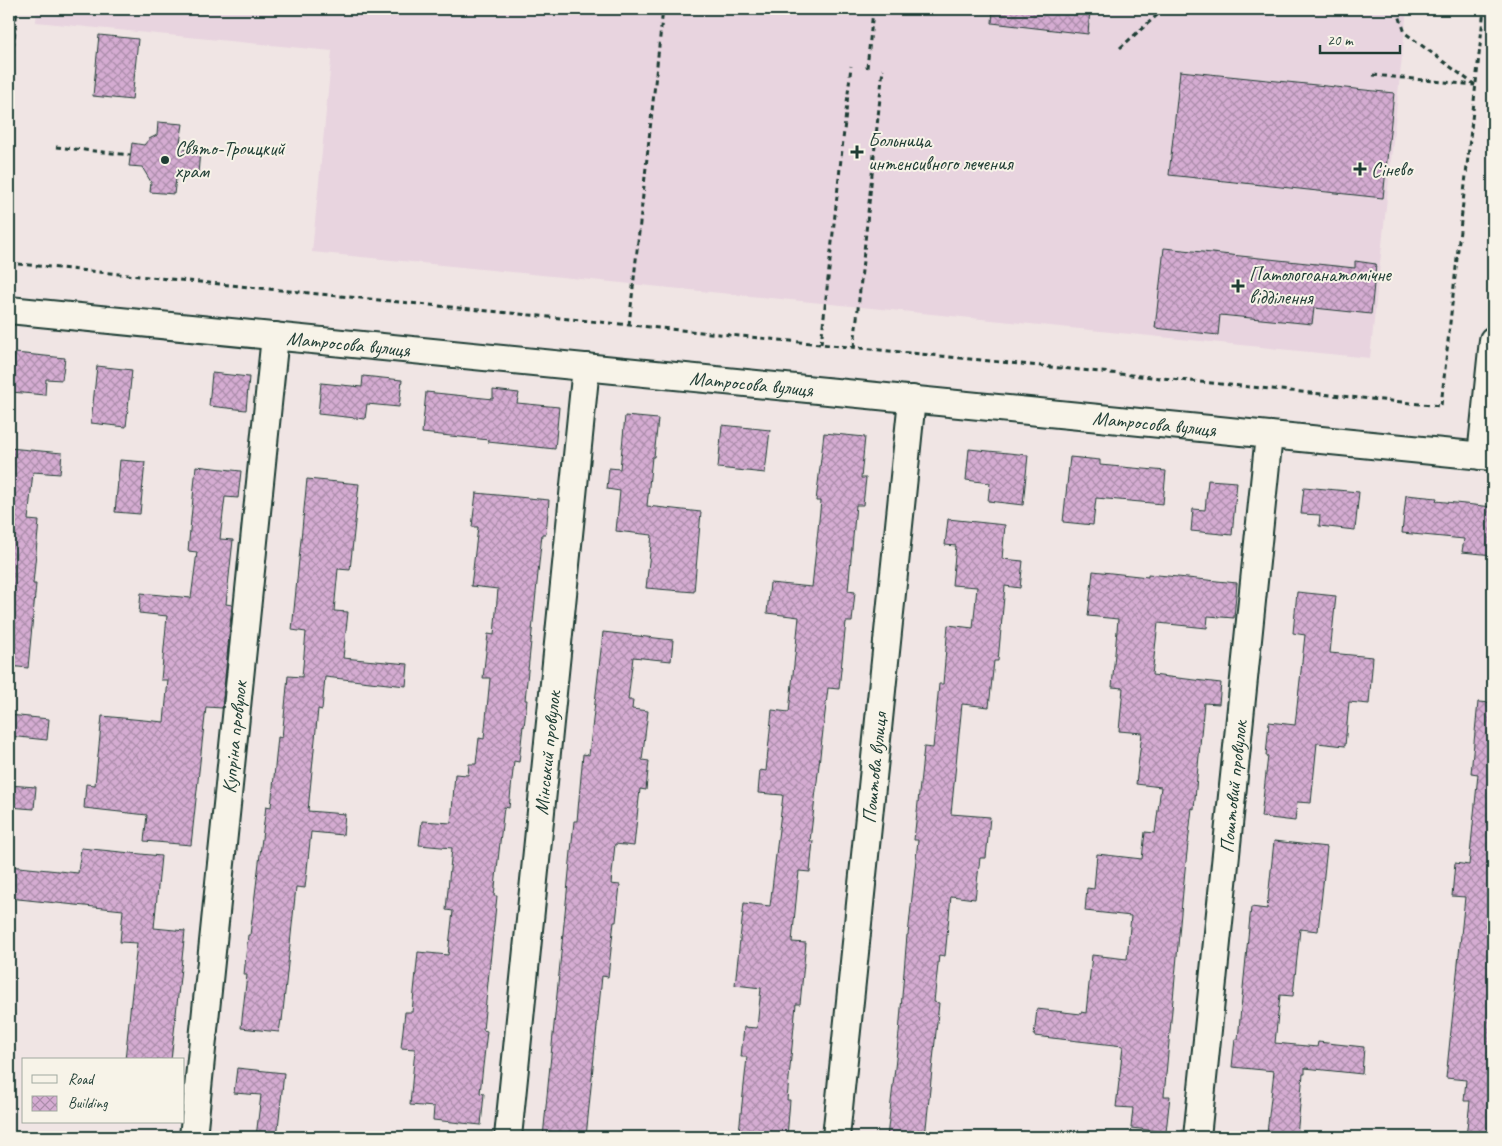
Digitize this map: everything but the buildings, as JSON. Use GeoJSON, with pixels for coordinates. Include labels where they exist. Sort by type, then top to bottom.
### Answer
{"type":"FeatureCollection","features":[{"type":"Feature","properties":{"kind":"street","name":"Матросова вулиця"},"geometry":{"type":"LineString","coordinates":[[9,310],[1487,457]]}},
{"type":"Feature","properties":{"kind":"street","name":"Купріна провулок"},"geometry":{"type":"LineString","coordinates":[[193,1137],[275,336]]}},
{"type":"Feature","properties":{"kind":"street"},"geometry":{"type":"LineString","coordinates":[[1487,457],[1493,340]]}},
{"type":"Feature","properties":{"kind":"street","name":"Мінський провулок"},"geometry":{"type":"LineString","coordinates":[[508,1137],[586,367]]}},
{"type":"Feature","properties":{"kind":"street","name":"Поштова вулиця"},"geometry":{"type":"LineString","coordinates":[[836,1137],[912,399]]}},
{"type":"Feature","properties":{"kind":"street","name":"Поштовий провулок"},"geometry":{"type":"LineString","coordinates":[[1197,1137],[1269,435]]}},
{"type":"Feature","properties":{"kind":"path"},"geometry":{"type":"LineString","coordinates":[[9,90],[17,9]]}},
{"type":"Feature","properties":{"kind":"path"},"geometry":{"type":"LineString","coordinates":[[629,325],[662,9]]}},
{"type":"Feature","properties":{"kind":"path"},"geometry":{"type":"LineString","coordinates":[[1120,48],[1164,9]]}},
{"type":"Feature","properties":{"kind":"path"},"geometry":{"type":"LineString","coordinates":[[1397,9],[1405,33],[1476,85]]}},
{"type":"Feature","properties":{"kind":"path"},"geometry":{"type":"LineString","coordinates":[[9,263],[1441,406],[1484,9]]}},
{"type":"Feature","properties":{"kind":"path"},"geometry":{"type":"LineString","coordinates":[[867,68],[873,11]]}},
{"type":"Feature","properties":{"kind":"path"},"geometry":{"type":"LineString","coordinates":[[821,344],[851,66]]}},
{"type":"Feature","properties":{"kind":"path"},"geometry":{"type":"LineString","coordinates":[[854,347],[883,69]]}},
{"type":"Feature","properties":{"kind":"path"},"geometry":{"type":"LineString","coordinates":[[1373,75],[1476,85]]}},
{"type":"Feature","properties":{"kind":"path"},"geometry":{"type":"LineString","coordinates":[[56,147],[130,154]]}},
{"type":"Feature","properties":{"kind":"shaded area","name":"Больница интенсивного лечения"},"geometry":{"type":"Polygon","coordinates":[[[37,9],[1407,9],[1370,358],[312,252],[332,51],[36,22],[37,9]]]}},
{"type":"Feature","properties":{"kind":"place","name":"Больница интенсивного лечения"},"geometry":{"type":"Point","coordinates":[857,152]}},
{"type":"Feature","properties":{"kind":"place","name":"Свято-Троицкий храм"},"geometry":{"type":"Point","coordinates":[165,160]}},
{"type":"Feature","properties":{"kind":"place","name":"Сінево"},"geometry":{"type":"Point","coordinates":[1360,169]}},
{"type":"Feature","properties":{"kind":"place","name":"Патологоанатомічне відділення"},"geometry":{"type":"Point","coordinates":[1238,286]}}]}
